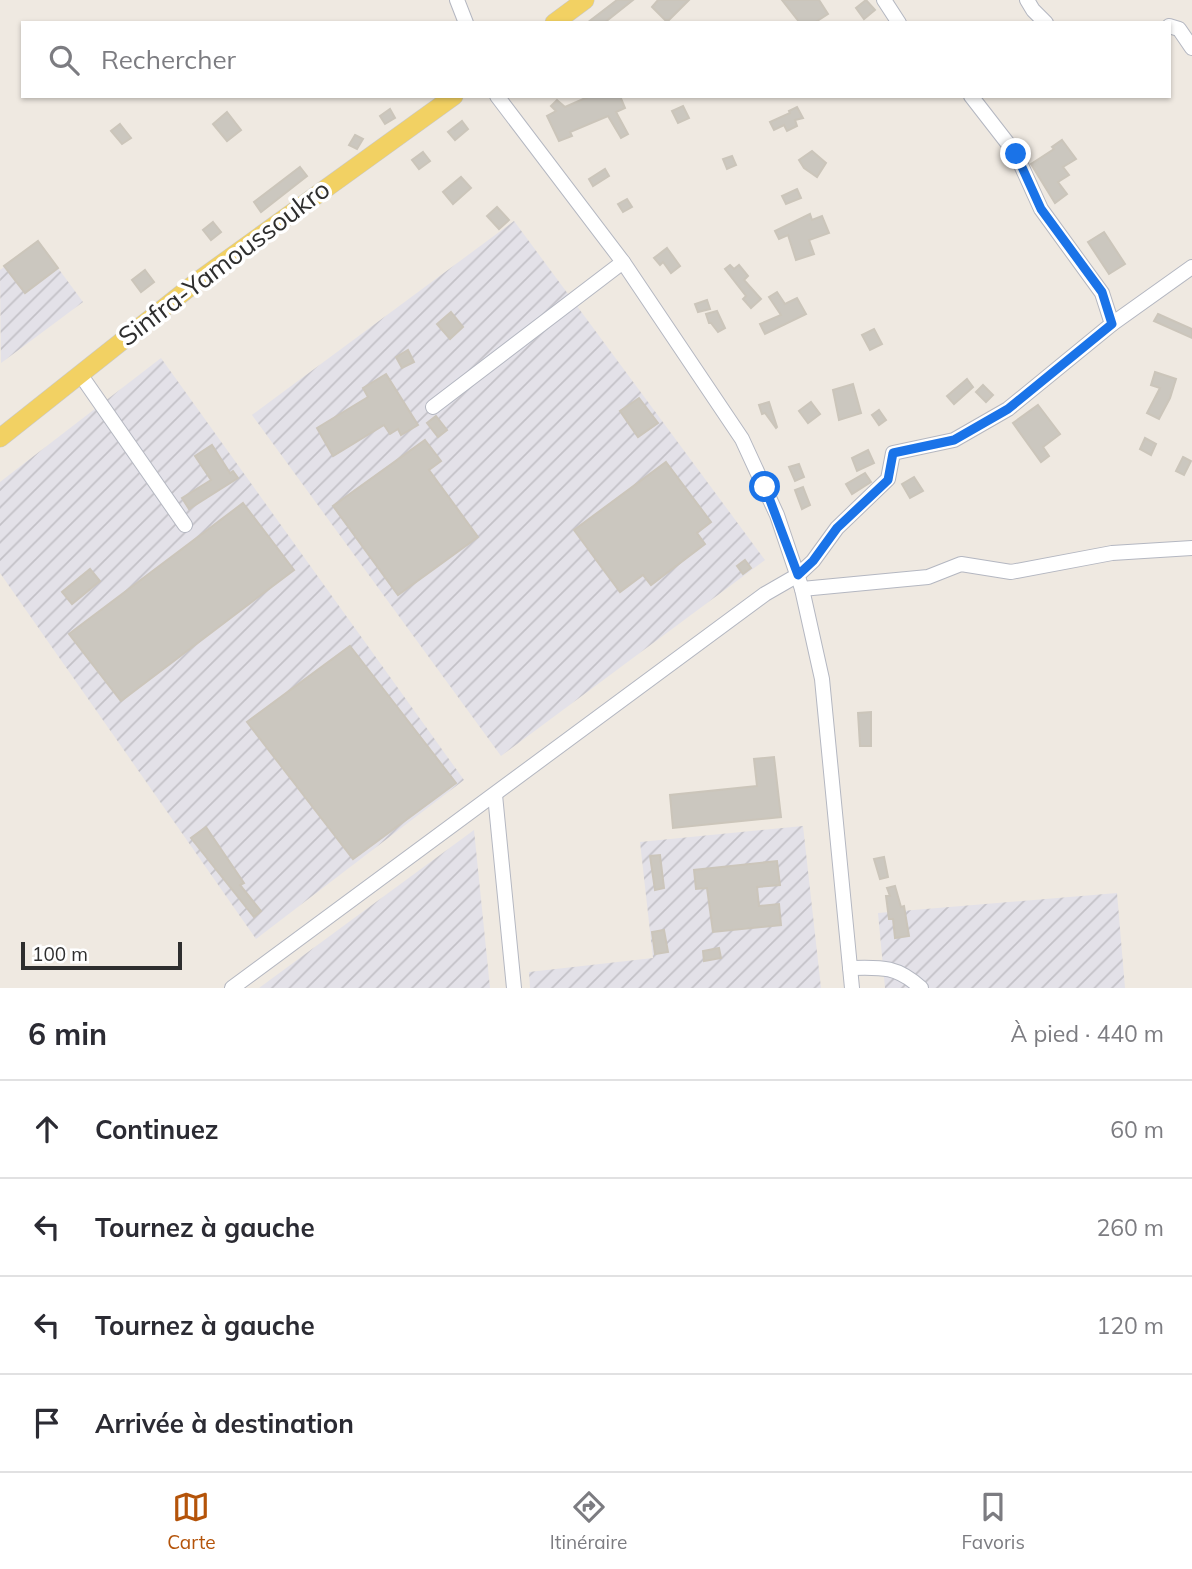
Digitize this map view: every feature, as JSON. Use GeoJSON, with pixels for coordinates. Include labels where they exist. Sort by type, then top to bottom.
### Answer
{"type":"FeatureCollection","features":[{"type":"Feature","properties":{"kind":"main road"},"geometry":{"type":"LineString","coordinates":[[557,21],[585,0]]}},
{"type":"Feature","properties":{"kind":"main road","name":"Sinfra-Yamoussoukro"},"geometry":{"type":"LineString","coordinates":[[0,438],[133,331],[250,242],[451,98]]}},
{"type":"Feature","properties":{"kind":"street"},"geometry":{"type":"LineString","coordinates":[[457,0],[465,21]]}},
{"type":"Feature","properties":{"kind":"street"},"geometry":{"type":"LineString","coordinates":[[884,0],[898,21]]}},
{"type":"Feature","properties":{"kind":"street"},"geometry":{"type":"LineString","coordinates":[[1027,0],[1044,21]]}},
{"type":"Feature","properties":{"kind":"street"},"geometry":{"type":"LineString","coordinates":[[1171,27],[1179,29],[1192,48]]}},
{"type":"Feature","properties":{"kind":"street"},"geometry":{"type":"LineString","coordinates":[[499,98],[623,262],[742,439],[777,515],[800,582],[822,679],[852,988]]}},
{"type":"Feature","properties":{"kind":"street"},"geometry":{"type":"LineString","coordinates":[[973,98],[1016,154],[1041,209],[1102,292],[1112,324]]}},
{"type":"Feature","properties":{"kind":"street"},"geometry":{"type":"LineString","coordinates":[[433,407],[623,262]]}},
{"type":"Feature","properties":{"kind":"street"},"geometry":{"type":"LineString","coordinates":[[800,582],[837,528],[888,480],[893,453],[954,440],[1008,409],[1112,324],[1192,267]]}},
{"type":"Feature","properties":{"kind":"street"},"geometry":{"type":"LineString","coordinates":[[80,374],[185,525]]}},
{"type":"Feature","properties":{"kind":"street"},"geometry":{"type":"LineString","coordinates":[[232,988],[765,594],[800,582],[928,576],[961,564],[1011,572],[1112,553],[1192,548]]}},
{"type":"Feature","properties":{"kind":"street"},"geometry":{"type":"LineString","coordinates":[[495,795],[514,988]]}},
{"type":"Feature","properties":{"kind":"street"},"geometry":{"type":"LineString","coordinates":[[850,968],[883,967],[906,974],[921,988]]}},
{"type":"Feature","properties":{"kind":"shaded area"},"geometry":{"type":"Polygon","coordinates":[[[514,221],[765,560],[501,756],[252,415],[514,221]]]}},
{"type":"Feature","properties":{"kind":"shaded area"},"geometry":{"type":"Polygon","coordinates":[[[38,241],[83,302],[1,363],[0,270],[38,241]]]}},
{"type":"Feature","properties":{"kind":"shaded area"},"geometry":{"type":"Polygon","coordinates":[[[161,358],[464,780],[256,939],[0,573],[0,482],[161,358]]]}},
{"type":"Feature","properties":{"kind":"shaded area"},"geometry":{"type":"Polygon","coordinates":[[[803,826],[821,988],[530,988],[529,972],[653,958],[640,842],[803,826]]]}},
{"type":"Feature","properties":{"kind":"shaded area"},"geometry":{"type":"Polygon","coordinates":[[[474,830],[490,988],[259,988],[474,830]]]}},
{"type":"Feature","properties":{"kind":"shaded area"},"geometry":{"type":"Polygon","coordinates":[[[1117,893],[1125,988],[885,988],[878,913],[1117,893]]]}},
{"type":"Feature","properties":{"kind":"building"},"geometry":{"type":"Polygon","coordinates":[[[617,0],[633,0],[607,21],[590,21],[617,0]]]}},
{"type":"Feature","properties":{"kind":"building"},"geometry":{"type":"Polygon","coordinates":[[[658,0],[689,0],[669,20],[665,20],[652,7],[658,0]]]}},
{"type":"Feature","properties":{"kind":"building"},"geometry":{"type":"Polygon","coordinates":[[[782,0],[819,0],[828,14],[817,21],[798,21],[782,0]]]}},
{"type":"Feature","properties":{"kind":"building"},"geometry":{"type":"Polygon","coordinates":[[[866,0],[875,10],[864,19],[856,8],[866,0]]]}},
{"type":"Feature","properties":{"kind":"building"},"geometry":{"type":"Polygon","coordinates":[[[585,98],[621,98],[625,108],[616,112],[628,134],[621,138],[608,116],[570,132],[572,136],[559,141],[547,116],[556,111],[551,106],[557,100],[565,107],[585,98]]]}},
{"type":"Feature","properties":{"kind":"building"},"geometry":{"type":"Polygon","coordinates":[[[683,106],[689,118],[678,123],[672,111],[683,106]]]}},
{"type":"Feature","properties":{"kind":"building"},"geometry":{"type":"Polygon","coordinates":[[[797,107],[803,118],[795,120],[797,126],[787,131],[784,125],[774,130],[770,122],[797,107]]]}},
{"type":"Feature","properties":{"kind":"building"},"geometry":{"type":"Polygon","coordinates":[[[390,109],[395,118],[385,124],[380,116],[390,109]]]}},
{"type":"Feature","properties":{"kind":"building"},"geometry":{"type":"Polygon","coordinates":[[[227,112],[241,130],[227,141],[213,124],[227,112]]]}},
{"type":"Feature","properties":{"kind":"building"},"geometry":{"type":"Polygon","coordinates":[[[462,121],[468,129],[455,140],[448,132],[462,121]]]}},
{"type":"Feature","properties":{"kind":"building"},"geometry":{"type":"Polygon","coordinates":[[[120,124],[131,138],[122,144],[111,131],[120,124]]]}},
{"type":"Feature","properties":{"kind":"building"},"geometry":{"type":"Polygon","coordinates":[[[355,135],[363,139],[357,149],[349,145],[355,135]]]}},
{"type":"Feature","properties":{"kind":"building"},"geometry":{"type":"Polygon","coordinates":[[[1062,140],[1076,159],[1063,167],[1069,175],[1058,182],[1067,194],[1055,203],[1031,164],[1054,149],[1052,147],[1062,140]]]}},
{"type":"Feature","properties":{"kind":"building"},"geometry":{"type":"Polygon","coordinates":[[[812,151],[826,163],[817,177],[804,168],[799,160],[812,151]]]}},
{"type":"Feature","properties":{"kind":"building"},"geometry":{"type":"Polygon","coordinates":[[[423,152],[430,161],[419,169],[412,160],[423,152]]]}},
{"type":"Feature","properties":{"kind":"building"},"geometry":{"type":"Polygon","coordinates":[[[732,156],[736,165],[727,169],[723,159],[732,156]]]}},
{"type":"Feature","properties":{"kind":"building"},"geometry":{"type":"Polygon","coordinates":[[[300,167],[307,176],[261,212],[254,202],[300,167]]]}},
{"type":"Feature","properties":{"kind":"building"},"geometry":{"type":"Polygon","coordinates":[[[605,169],[609,176],[593,186],[589,179],[605,169]]]}},
{"type":"Feature","properties":{"kind":"building"},"geometry":{"type":"Polygon","coordinates":[[[461,177],[471,188],[453,204],[443,192],[461,177]]]}},
{"type":"Feature","properties":{"kind":"building"},"geometry":{"type":"Polygon","coordinates":[[[797,189],[801,198],[786,204],[782,196],[797,189]]]}},
{"type":"Feature","properties":{"kind":"building"},"geometry":{"type":"Polygon","coordinates":[[[627,199],[632,207],[623,212],[618,204],[627,199]]]}},
{"type":"Feature","properties":{"kind":"building"},"geometry":{"type":"Polygon","coordinates":[[[497,207],[509,220],[499,229],[487,216],[497,207]]]}},
{"type":"Feature","properties":{"kind":"building"},"geometry":{"type":"Polygon","coordinates":[[[810,214],[812,220],[822,216],[829,233],[809,240],[814,254],[796,260],[788,235],[779,239],[775,231],[810,214]]]}},
{"type":"Feature","properties":{"kind":"building"},"geometry":{"type":"Polygon","coordinates":[[[213,222],[221,232],[211,240],[203,230],[213,222]]]}},
{"type":"Feature","properties":{"kind":"building"},"geometry":{"type":"Polygon","coordinates":[[[1104,232],[1125,264],[1109,274],[1088,242],[1104,232]]]}},
{"type":"Feature","properties":{"kind":"building"},"geometry":{"type":"Polygon","coordinates":[[[38,241],[58,268],[25,293],[4,266],[38,241]]]}},
{"type":"Feature","properties":{"kind":"building"},"geometry":{"type":"Polygon","coordinates":[[[667,248],[680,266],[671,273],[663,262],[660,265],[654,258],[667,248]]]}},
{"type":"Feature","properties":{"kind":"building"},"geometry":{"type":"Polygon","coordinates":[[[730,265],[734,269],[739,265],[748,276],[744,280],[761,299],[751,308],[743,299],[746,296],[725,269],[730,265]]]}},
{"type":"Feature","properties":{"kind":"building"},"geometry":{"type":"Polygon","coordinates":[[[145,270],[154,282],[141,292],[132,280],[145,270]]]}},
{"type":"Feature","properties":{"kind":"building"},"geometry":{"type":"Polygon","coordinates":[[[777,292],[785,304],[797,298],[806,314],[765,334],[760,324],[781,315],[769,297],[777,292]]]}},
{"type":"Feature","properties":{"kind":"building"},"geometry":{"type":"Polygon","coordinates":[[[707,300],[710,309],[698,312],[695,304],[707,300]]]}},
{"type":"Feature","properties":{"kind":"building"},"geometry":{"type":"Polygon","coordinates":[[[717,311],[725,328],[718,332],[709,323],[706,314],[717,311]]]}},
{"type":"Feature","properties":{"kind":"building"},"geometry":{"type":"Polygon","coordinates":[[[451,312],[463,327],[450,339],[437,324],[451,312]]]}},
{"type":"Feature","properties":{"kind":"building"},"geometry":{"type":"Polygon","coordinates":[[[1158,314],[1192,329],[1192,338],[1154,321],[1158,314]]]}},
{"type":"Feature","properties":{"kind":"building"},"geometry":{"type":"Polygon","coordinates":[[[874,329],[882,344],[870,350],[862,335],[874,329]]]}},
{"type":"Feature","properties":{"kind":"building"},"geometry":{"type":"Polygon","coordinates":[[[408,350],[414,362],[402,368],[396,357],[408,350]]]}},
{"type":"Feature","properties":{"kind":"building"},"geometry":{"type":"Polygon","coordinates":[[[1155,372],[1176,379],[1159,419],[1147,413],[1160,388],[1151,385],[1155,372]]]}},
{"type":"Feature","properties":{"kind":"building"},"geometry":{"type":"Polygon","coordinates":[[[386,374],[418,425],[401,435],[398,429],[390,434],[384,425],[333,456],[317,428],[368,397],[363,388],[386,374]]]}},
{"type":"Feature","properties":{"kind":"building"},"geometry":{"type":"Polygon","coordinates":[[[967,379],[973,387],[954,404],[947,396],[967,379]]]}},
{"type":"Feature","properties":{"kind":"building"},"geometry":{"type":"Polygon","coordinates":[[[853,384],[861,413],[839,420],[833,390],[853,384]]]}},
{"type":"Feature","properties":{"kind":"building"},"geometry":{"type":"Polygon","coordinates":[[[983,385],[993,395],[986,402],[976,392],[983,385]]]}},
{"type":"Feature","properties":{"kind":"building"},"geometry":{"type":"Polygon","coordinates":[[[639,398],[658,423],[638,437],[620,411],[639,398]]]}},
{"type":"Feature","properties":{"kind":"building"},"geometry":{"type":"Polygon","coordinates":[[[769,402],[776,428],[765,413],[762,414],[759,405],[769,402]]]}},
{"type":"Feature","properties":{"kind":"building"},"geometry":{"type":"Polygon","coordinates":[[[811,402],[820,414],[808,423],[799,411],[811,402]]]}},
{"type":"Feature","properties":{"kind":"building"},"geometry":{"type":"Polygon","coordinates":[[[1038,405],[1060,434],[1043,447],[1049,456],[1041,462],[1013,423],[1038,405]]]}},
{"type":"Feature","properties":{"kind":"building"},"geometry":{"type":"Polygon","coordinates":[[[879,410],[886,420],[879,425],[872,415],[879,410]]]}},
{"type":"Feature","properties":{"kind":"building"},"geometry":{"type":"Polygon","coordinates":[[[436,416],[447,430],[438,437],[427,423],[436,416]]]}},
{"type":"Feature","properties":{"kind":"building"},"geometry":{"type":"Polygon","coordinates":[[[1145,438],[1156,444],[1151,455],[1140,449],[1145,438]]]}},
{"type":"Feature","properties":{"kind":"building"},"geometry":{"type":"Polygon","coordinates":[[[425,440],[441,461],[429,470],[478,537],[398,595],[333,506],[425,440]]]}},
{"type":"Feature","properties":{"kind":"building"},"geometry":{"type":"Polygon","coordinates":[[[212,445],[230,473],[233,471],[238,478],[189,509],[182,498],[211,480],[195,456],[212,445]]]}},
{"type":"Feature","properties":{"kind":"building"},"geometry":{"type":"Polygon","coordinates":[[[868,450],[874,463],[857,471],[852,458],[868,450]]]}},
{"type":"Feature","properties":{"kind":"building"},"geometry":{"type":"Polygon","coordinates":[[[1183,457],[1191,461],[1184,475],[1176,471],[1183,457]]]}},
{"type":"Feature","properties":{"kind":"building"},"geometry":{"type":"Polygon","coordinates":[[[666,462],[711,522],[697,533],[705,544],[651,585],[643,575],[620,592],[574,530],[666,462]]]}},
{"type":"Feature","properties":{"kind":"building"},"geometry":{"type":"Polygon","coordinates":[[[799,464],[804,477],[795,481],[789,467],[799,464]]]}},
{"type":"Feature","properties":{"kind":"building"},"geometry":{"type":"Polygon","coordinates":[[[865,473],[871,482],[852,494],[846,484],[865,473]]]}},
{"type":"Feature","properties":{"kind":"building"},"geometry":{"type":"Polygon","coordinates":[[[914,477],[923,491],[910,498],[902,484],[914,477]]]}},
{"type":"Feature","properties":{"kind":"building"},"geometry":{"type":"Polygon","coordinates":[[[803,487],[810,505],[802,509],[795,490],[803,487]]]}},
{"type":"Feature","properties":{"kind":"building"},"geometry":{"type":"Polygon","coordinates":[[[243,503],[294,570],[121,701],[69,634],[243,503]]]}},
{"type":"Feature","properties":{"kind":"building"},"geometry":{"type":"Polygon","coordinates":[[[745,560],[751,568],[743,574],[737,566],[745,560]]]}},
{"type":"Feature","properties":{"kind":"building"},"geometry":{"type":"Polygon","coordinates":[[[90,569],[100,581],[72,604],[62,592],[90,569]]]}},
{"type":"Feature","properties":{"kind":"building"},"geometry":{"type":"Polygon","coordinates":[[[350,646],[456,783],[353,859],[247,722],[350,646]]]}},
{"type":"Feature","properties":{"kind":"building"},"geometry":{"type":"Polygon","coordinates":[[[871,712],[871,746],[860,746],[858,713],[871,712]]]}},
{"type":"Feature","properties":{"kind":"building"},"geometry":{"type":"Polygon","coordinates":[[[774,757],[781,817],[673,828],[670,795],[757,786],[754,759],[774,757]]]}},
{"type":"Feature","properties":{"kind":"building"},"geometry":{"type":"Polygon","coordinates":[[[206,827],[244,883],[240,885],[261,911],[254,917],[191,838],[206,827]]]}},
{"type":"Feature","properties":{"kind":"building"},"geometry":{"type":"Polygon","coordinates":[[[660,855],[664,888],[655,890],[650,856],[660,855]]]}},
{"type":"Feature","properties":{"kind":"building"},"geometry":{"type":"Polygon","coordinates":[[[884,857],[888,877],[880,879],[874,859],[884,857]]]}},
{"type":"Feature","properties":{"kind":"building"},"geometry":{"type":"Polygon","coordinates":[[[777,861],[780,885],[757,887],[759,906],[779,904],[781,925],[713,932],[707,888],[696,889],[694,870],[777,861]]]}},
{"type":"Feature","properties":{"kind":"building"},"geometry":{"type":"Polygon","coordinates":[[[895,886],[901,907],[904,906],[909,936],[895,938],[886,896],[890,896],[887,888],[895,886]]]}},
{"type":"Feature","properties":{"kind":"building"},"geometry":{"type":"Polygon","coordinates":[[[664,930],[668,952],[655,954],[652,932],[664,930]]]}},
{"type":"Feature","properties":{"kind":"building"},"geometry":{"type":"Polygon","coordinates":[[[719,948],[721,958],[704,961],[703,951],[719,948]]]}},
{"type":"Feature","properties":{"kind":"route"},"geometry":{"type":"LineString","coordinates":[[765,487],[798,575],[813,561],[837,528],[888,480],[893,453],[954,440],[1008,409],[1112,324],[1102,292],[1041,209],[1016,154]]}}]}
